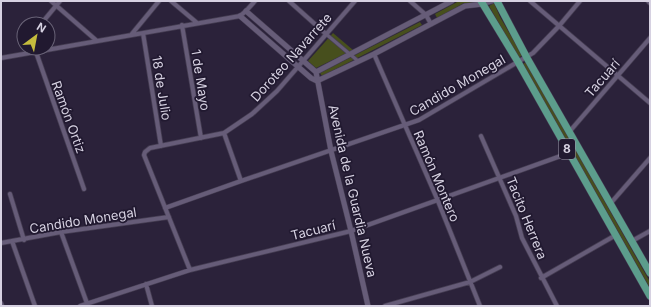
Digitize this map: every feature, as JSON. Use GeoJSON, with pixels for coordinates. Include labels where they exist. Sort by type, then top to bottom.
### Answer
{"type":"FeatureCollection","features":[{"type":"Feature","properties":{"kind":"main road","name":"8"},"geometry":{"type":"LineString","coordinates":[[497,1],[527,58],[570,131],[650,274]]}},
{"type":"Feature","properties":{"kind":"main road","name":"8"},"geometry":{"type":"LineString","coordinates":[[482,2],[518,62],[650,296]]}},
{"type":"Feature","properties":{"kind":"street"},"geometry":{"type":"LineString","coordinates":[[51,1],[98,41]]}},
{"type":"Feature","properties":{"kind":"street"},"geometry":{"type":"LineString","coordinates":[[48,16],[60,1]]}},
{"type":"Feature","properties":{"kind":"street"},"geometry":{"type":"LineString","coordinates":[[131,35],[159,1]]}},
{"type":"Feature","properties":{"kind":"street"},"geometry":{"type":"LineString","coordinates":[[171,1],[196,22]]}},
{"type":"Feature","properties":{"kind":"street"},"geometry":{"type":"LineString","coordinates":[[56,48],[182,26],[196,22],[240,16],[255,1]]}},
{"type":"Feature","properties":{"kind":"street"},"geometry":{"type":"LineString","coordinates":[[289,1],[358,62]]}},
{"type":"Feature","properties":{"kind":"street","name":"Doroteo Navarrete"},"geometry":{"type":"LineString","coordinates":[[165,208],[144,155],[148,149],[224,132],[252,114],[277,91],[356,1]]}},
{"type":"Feature","properties":{"kind":"street"},"geometry":{"type":"LineString","coordinates":[[410,1],[426,15],[431,24]]}},
{"type":"Feature","properties":{"kind":"street"},"geometry":{"type":"LineString","coordinates":[[246,11],[316,72],[452,1]]}},
{"type":"Feature","properties":{"kind":"street"},"geometry":{"type":"LineString","coordinates":[[240,16],[311,78],[317,81],[374,54],[465,6],[493,1]]}},
{"type":"Feature","properties":{"kind":"street"},"geometry":{"type":"LineString","coordinates":[[530,1],[650,103]]}},
{"type":"Feature","properties":{"kind":"street","name":"Candido Monegal"},"geometry":{"type":"LineString","coordinates":[[165,208],[426,117],[527,58],[537,50],[580,1]]}},
{"type":"Feature","properties":{"kind":"street","name":"1 de Mayo"},"geometry":{"type":"LineString","coordinates":[[182,26],[201,138]]}},
{"type":"Feature","properties":{"kind":"street","name":"18 de Julio"},"geometry":{"type":"LineString","coordinates":[[143,33],[161,146]]}},
{"type":"Feature","properties":{"kind":"street","name":"Tacuarí"},"geometry":{"type":"LineString","coordinates":[[570,131],[650,38]]}},
{"type":"Feature","properties":{"kind":"street","name":"Ramón Montero"},"geometry":{"type":"LineString","coordinates":[[374,54],[438,201],[480,306]]}},
{"type":"Feature","properties":{"kind":"street"},"geometry":{"type":"LineString","coordinates":[[1,58],[16,55]]}},
{"type":"Feature","properties":{"kind":"street","name":"Ramón Ortiz"},"geometry":{"type":"LineString","coordinates":[[37,56],[84,189]]}},
{"type":"Feature","properties":{"kind":"street","name":"Avenida de la Guardia Nueva"},"geometry":{"type":"LineString","coordinates":[[316,72],[331,151],[368,306]]}},
{"type":"Feature","properties":{"kind":"street"},"geometry":{"type":"LineString","coordinates":[[224,132],[241,181]]}},
{"type":"Feature","properties":{"kind":"street","name":"Tacito Herrera"},"geometry":{"type":"LineString","coordinates":[[481,136],[501,178],[516,216],[522,238],[556,306]]}},
{"type":"Feature","properties":{"kind":"street","name":"Tacuarí"},"geometry":{"type":"LineString","coordinates":[[80,306],[88,305],[190,270],[351,231],[569,153]]}},
{"type":"Feature","properties":{"kind":"street"},"geometry":{"type":"LineString","coordinates":[[610,204],[650,158]]}},
{"type":"Feature","properties":{"kind":"street"},"geometry":{"type":"LineString","coordinates":[[10,194],[24,240]]}},
{"type":"Feature","properties":{"kind":"street"},"geometry":{"type":"LineString","coordinates":[[165,208],[190,270]]}},
{"type":"Feature","properties":{"kind":"street","name":"Candido Monegal"},"geometry":{"type":"LineString","coordinates":[[1,243],[61,232],[169,217]]}},
{"type":"Feature","properties":{"kind":"street"},"geometry":{"type":"LineString","coordinates":[[632,241],[650,231]]}},
{"type":"Feature","properties":{"kind":"street"},"geometry":{"type":"LineString","coordinates":[[61,232],[88,305]]}},
{"type":"Feature","properties":{"kind":"street"},"geometry":{"type":"LineString","coordinates":[[541,278],[616,235]]}},
{"type":"Feature","properties":{"kind":"street"},"geometry":{"type":"LineString","coordinates":[[12,241],[35,306]]}},
{"type":"Feature","properties":{"kind":"street"},"geometry":{"type":"LineString","coordinates":[[385,306],[470,282],[500,267]]}},
{"type":"Feature","properties":{"kind":"street"},"geometry":{"type":"LineString","coordinates":[[146,284],[152,306]]}},
{"type":"Feature","properties":{"kind":"green space"},"geometry":{"type":"Polygon","coordinates":[[[459,1],[475,1],[477,3],[464,3],[437,18],[435,14],[459,1]]]}},
{"type":"Feature","properties":{"kind":"green space"},"geometry":{"type":"Polygon","coordinates":[[[494,3],[500,17],[522,55],[519,58],[489,6],[494,3]]]}},
{"type":"Feature","properties":{"kind":"green space"},"geometry":{"type":"Polygon","coordinates":[[[420,22],[422,25],[322,76],[320,73],[420,22]]]}},
{"type":"Feature","properties":{"kind":"green space"},"geometry":{"type":"Polygon","coordinates":[[[333,33],[353,50],[316,68],[308,61],[333,33]]]}},
{"type":"Feature","properties":{"kind":"green space"},"geometry":{"type":"Polygon","coordinates":[[[526,62],[650,282],[650,288],[523,64],[526,62]]]}}]}
